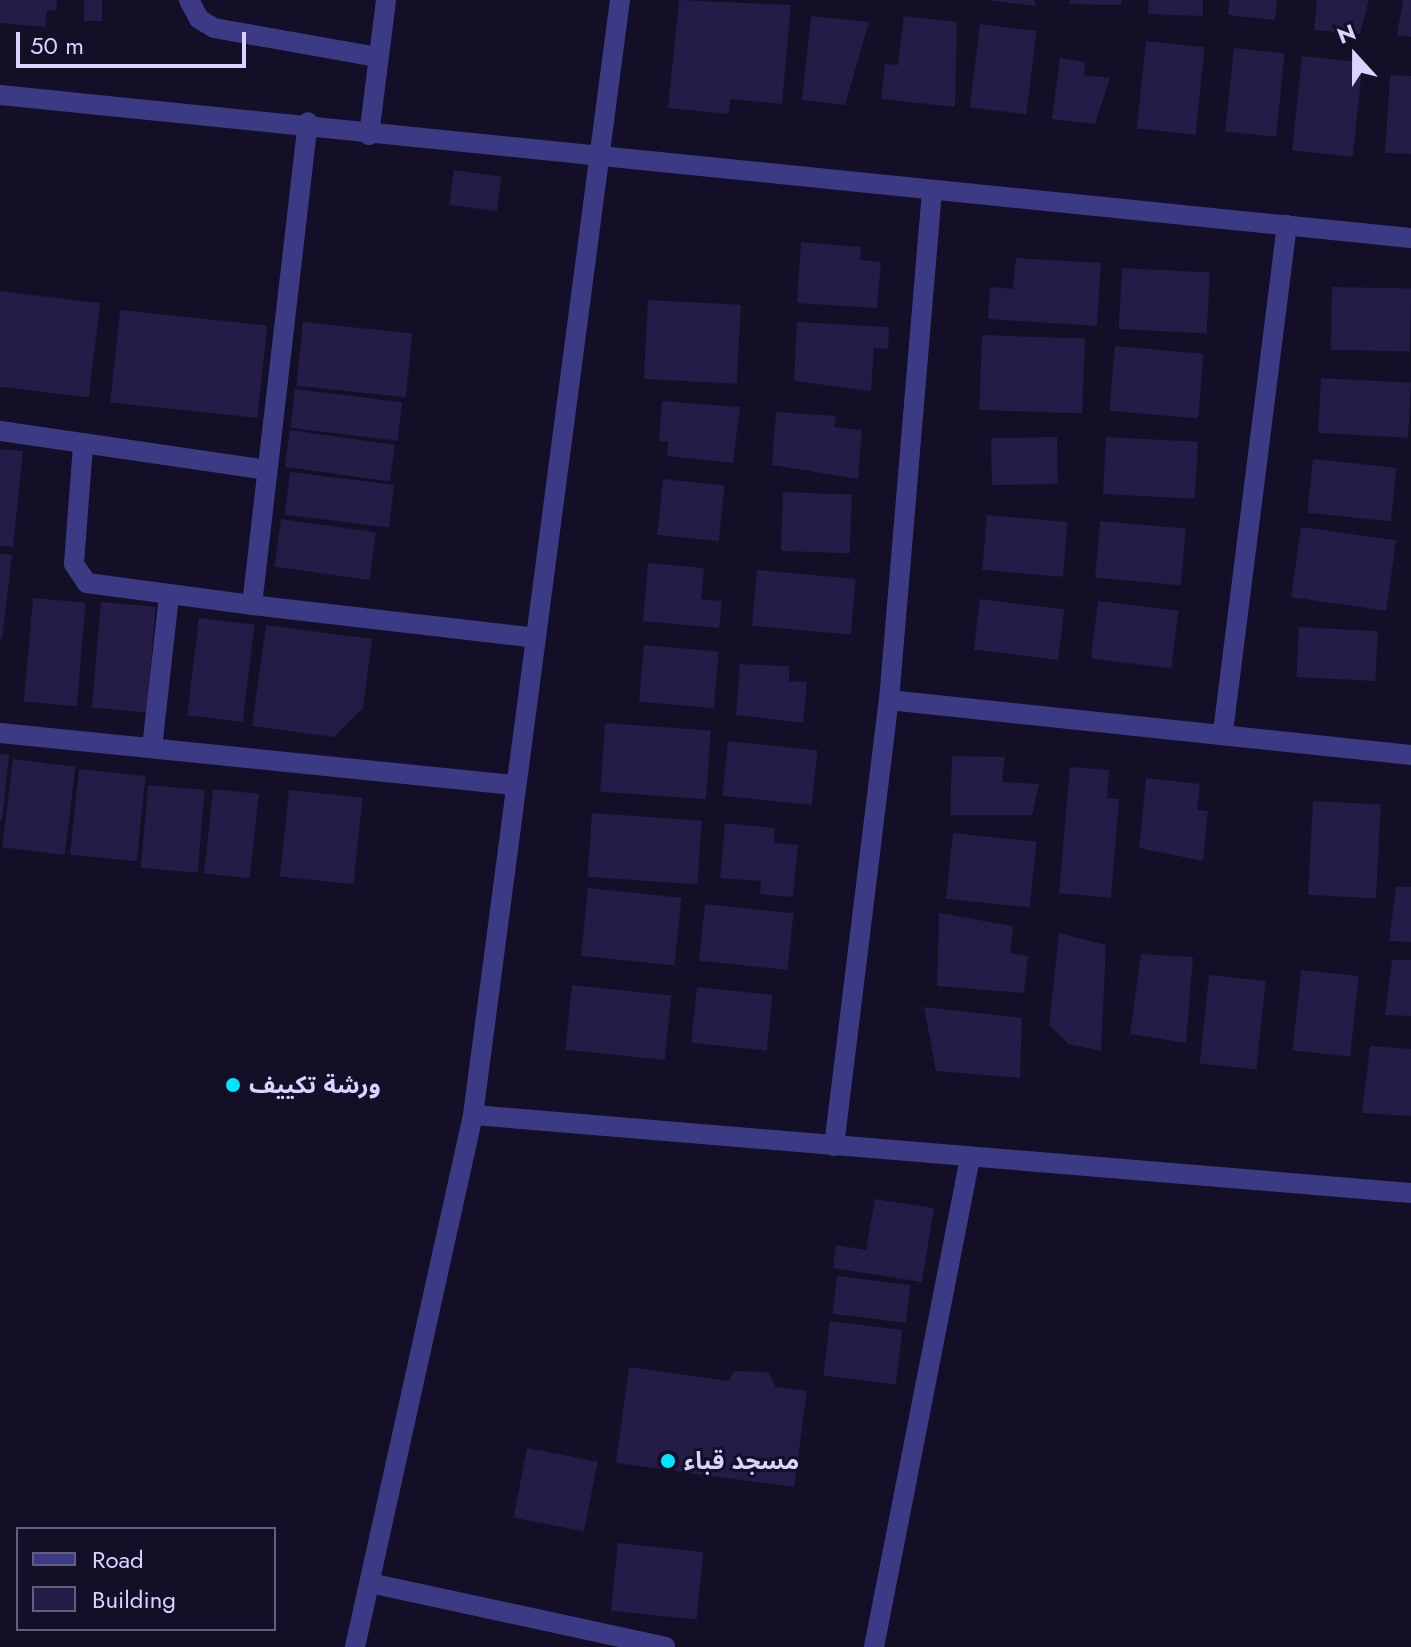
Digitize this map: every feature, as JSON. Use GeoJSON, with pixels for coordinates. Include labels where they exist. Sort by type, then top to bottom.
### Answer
{"type":"FeatureCollection","features":[{"type":"Feature","properties":{"kind":"street"},"geometry":{"type":"LineString","coordinates":[[189,0],[199,19],[214,28],[376,57]]}},
{"type":"Feature","properties":{"kind":"street"},"geometry":{"type":"LineString","coordinates":[[369,135],[376,57],[386,0]]}},
{"type":"Feature","properties":{"kind":"street"},"geometry":{"type":"LineString","coordinates":[[355,1647],[473,1115],[514,785],[603,159],[620,0]]}},
{"type":"Feature","properties":{"kind":"street"},"geometry":{"type":"LineString","coordinates":[[0,95],[308,122],[369,135],[1411,238]]}},
{"type":"Feature","properties":{"kind":"street"},"geometry":{"type":"LineString","coordinates":[[252,605],[308,122]]}},
{"type":"Feature","properties":{"kind":"street"},"geometry":{"type":"LineString","coordinates":[[834,1146],[889,700],[932,191]]}},
{"type":"Feature","properties":{"kind":"street"},"geometry":{"type":"LineString","coordinates":[[1223,732],[1287,225]]}},
{"type":"Feature","properties":{"kind":"street"},"geometry":{"type":"LineString","coordinates":[[0,431],[83,446],[266,470]]}},
{"type":"Feature","properties":{"kind":"street"},"geometry":{"type":"LineString","coordinates":[[83,446],[79,574],[98,586],[169,597],[536,638]]}},
{"type":"Feature","properties":{"kind":"street"},"geometry":{"type":"LineString","coordinates":[[152,748],[169,597]]}},
{"type":"Feature","properties":{"kind":"street"},"geometry":{"type":"LineString","coordinates":[[889,700],[1223,732],[1411,755]]}},
{"type":"Feature","properties":{"kind":"street"},"geometry":{"type":"LineString","coordinates":[[0,733],[514,785]]}},
{"type":"Feature","properties":{"kind":"street"},"geometry":{"type":"LineString","coordinates":[[473,1115],[1411,1193]]}},
{"type":"Feature","properties":{"kind":"street"},"geometry":{"type":"LineString","coordinates":[[874,1647],[970,1158]]}},
{"type":"Feature","properties":{"kind":"street"},"geometry":{"type":"LineString","coordinates":[[370,1583],[665,1647]]}},
{"type":"Feature","properties":{"kind":"building"},"geometry":{"type":"Polygon","coordinates":[[[0,0],[57,0],[56,11],[47,10],[45,27],[0,23],[0,0]]]}},
{"type":"Feature","properties":{"kind":"building"},"geometry":{"type":"Polygon","coordinates":[[[84,0],[102,0],[102,21],[84,21],[84,0]]]}},
{"type":"Feature","properties":{"kind":"building"},"geometry":{"type":"Polygon","coordinates":[[[679,0],[791,5],[782,104],[730,99],[729,114],[668,108],[679,0]]]}},
{"type":"Feature","properties":{"kind":"building"},"geometry":{"type":"Polygon","coordinates":[[[987,0],[1035,0],[1035,6],[987,0]]]}},
{"type":"Feature","properties":{"kind":"building"},"geometry":{"type":"Polygon","coordinates":[[[1070,0],[1122,0],[1121,5],[1069,4],[1070,0]]]}},
{"type":"Feature","properties":{"kind":"building"},"geometry":{"type":"Polygon","coordinates":[[[1149,0],[1203,0],[1203,16],[1148,14],[1149,0]]]}},
{"type":"Feature","properties":{"kind":"building"},"geometry":{"type":"Polygon","coordinates":[[[1229,0],[1277,0],[1275,20],[1228,15],[1229,0]]]}},
{"type":"Feature","properties":{"kind":"building"},"geometry":{"type":"Polygon","coordinates":[[[1317,0],[1369,0],[1360,34],[1314,30],[1317,0]]]}},
{"type":"Feature","properties":{"kind":"building"},"geometry":{"type":"Polygon","coordinates":[[[1403,0],[1411,0],[1411,37],[1397,35],[1403,0]]]}},
{"type":"Feature","properties":{"kind":"building"},"geometry":{"type":"Polygon","coordinates":[[[811,16],[869,22],[845,105],[802,100],[811,16]]]}},
{"type":"Feature","properties":{"kind":"building"},"geometry":{"type":"Polygon","coordinates":[[[904,16],[957,22],[955,107],[881,99],[885,64],[898,65],[904,16]]]}},
{"type":"Feature","properties":{"kind":"building"},"geometry":{"type":"Polygon","coordinates":[[[980,24],[1037,31],[1026,114],[970,107],[980,24]]]}},
{"type":"Feature","properties":{"kind":"building"},"geometry":{"type":"Polygon","coordinates":[[[1146,41],[1205,47],[1195,135],[1137,129],[1146,41]]]}},
{"type":"Feature","properties":{"kind":"building"},"geometry":{"type":"Polygon","coordinates":[[[1234,48],[1285,53],[1276,137],[1225,132],[1234,48]]]}},
{"type":"Feature","properties":{"kind":"building"},"geometry":{"type":"Polygon","coordinates":[[[1302,56],[1363,62],[1353,157],[1292,150],[1302,56]]]}},
{"type":"Feature","properties":{"kind":"building"},"geometry":{"type":"Polygon","coordinates":[[[1060,58],[1085,62],[1084,75],[1110,78],[1095,124],[1052,119],[1060,58]]]}},
{"type":"Feature","properties":{"kind":"building"},"geometry":{"type":"Polygon","coordinates":[[[1390,75],[1411,76],[1411,154],[1385,153],[1390,75]]]}},
{"type":"Feature","properties":{"kind":"building"},"geometry":{"type":"Polygon","coordinates":[[[454,170],[502,177],[497,211],[449,205],[454,170]]]}},
{"type":"Feature","properties":{"kind":"building"},"geometry":{"type":"Polygon","coordinates":[[[801,242],[861,247],[860,260],[881,262],[877,308],[797,303],[801,242]]]}},
{"type":"Feature","properties":{"kind":"building"},"geometry":{"type":"Polygon","coordinates":[[[1016,258],[1101,263],[1097,326],[988,319],[990,287],[1013,289],[1016,258]]]}},
{"type":"Feature","properties":{"kind":"building"},"geometry":{"type":"Polygon","coordinates":[[[1122,268],[1210,273],[1207,334],[1119,329],[1122,268]]]}},
{"type":"Feature","properties":{"kind":"building"},"geometry":{"type":"Polygon","coordinates":[[[1332,287],[1411,288],[1410,351],[1331,350],[1332,287]]]}},
{"type":"Feature","properties":{"kind":"building"},"geometry":{"type":"Polygon","coordinates":[[[0,291],[100,303],[89,398],[0,387],[0,291]]]}},
{"type":"Feature","properties":{"kind":"building"},"geometry":{"type":"Polygon","coordinates":[[[648,300],[741,305],[737,384],[644,379],[648,300]]]}},
{"type":"Feature","properties":{"kind":"building"},"geometry":{"type":"Polygon","coordinates":[[[120,310],[267,325],[257,418],[110,402],[120,310]]]}},
{"type":"Feature","properties":{"kind":"building"},"geometry":{"type":"Polygon","coordinates":[[[303,322],[412,333],[406,397],[296,386],[303,322]]]}},
{"type":"Feature","properties":{"kind":"building"},"geometry":{"type":"Polygon","coordinates":[[[797,322],[889,327],[888,349],[874,348],[871,391],[794,381],[797,322]]]}},
{"type":"Feature","properties":{"kind":"building"},"geometry":{"type":"Polygon","coordinates":[[[982,335],[1085,339],[1082,414],[979,410],[982,335]]]}},
{"type":"Feature","properties":{"kind":"building"},"geometry":{"type":"Polygon","coordinates":[[[1115,346],[1204,354],[1198,419],[1109,411],[1115,346]]]}},
{"type":"Feature","properties":{"kind":"building"},"geometry":{"type":"Polygon","coordinates":[[[1321,378],[1411,383],[1408,438],[1318,433],[1321,378]]]}},
{"type":"Feature","properties":{"kind":"building"},"geometry":{"type":"Polygon","coordinates":[[[295,389],[402,402],[397,441],[290,428],[295,389]]]}},
{"type":"Feature","properties":{"kind":"building"},"geometry":{"type":"Polygon","coordinates":[[[662,401],[740,407],[733,463],[667,456],[668,442],[659,441],[662,401]]]}},
{"type":"Feature","properties":{"kind":"building"},"geometry":{"type":"Polygon","coordinates":[[[776,412],[836,416],[834,427],[862,430],[858,479],[772,465],[776,412]]]}},
{"type":"Feature","properties":{"kind":"building"},"geometry":{"type":"Polygon","coordinates":[[[290,430],[395,445],[390,481],[285,467],[290,430]]]}},
{"type":"Feature","properties":{"kind":"building"},"geometry":{"type":"Polygon","coordinates":[[[1057,437],[1058,484],[992,485],[991,438],[1057,437]]]}},
{"type":"Feature","properties":{"kind":"building"},"geometry":{"type":"Polygon","coordinates":[[[1106,437],[1198,442],[1195,499],[1103,494],[1106,437]]]}},
{"type":"Feature","properties":{"kind":"building"},"geometry":{"type":"Polygon","coordinates":[[[0,449],[23,451],[13,547],[0,546],[0,449]]]}},
{"type":"Feature","properties":{"kind":"building"},"geometry":{"type":"Polygon","coordinates":[[[1313,459],[1397,468],[1391,521],[1307,513],[1313,459]]]}},
{"type":"Feature","properties":{"kind":"building"},"geometry":{"type":"Polygon","coordinates":[[[290,472],[394,485],[389,527],[285,515],[290,472]]]}},
{"type":"Feature","properties":{"kind":"building"},"geometry":{"type":"Polygon","coordinates":[[[663,479],[725,485],[719,541],[657,535],[663,479]]]}},
{"type":"Feature","properties":{"kind":"building"},"geometry":{"type":"Polygon","coordinates":[[[783,492],[852,494],[850,553],[781,551],[783,492]]]}},
{"type":"Feature","properties":{"kind":"building"},"geometry":{"type":"Polygon","coordinates":[[[987,515],[1068,522],[1063,577],[982,570],[987,515]]]}},
{"type":"Feature","properties":{"kind":"building"},"geometry":{"type":"Polygon","coordinates":[[[281,519],[376,532],[369,580],[274,567],[281,519]]]}},
{"type":"Feature","properties":{"kind":"building"},"geometry":{"type":"Polygon","coordinates":[[[1100,521],[1186,528],[1181,585],[1095,578],[1100,521]]]}},
{"type":"Feature","properties":{"kind":"building"},"geometry":{"type":"Polygon","coordinates":[[[1301,527],[1396,540],[1386,611],[1291,597],[1301,527]]]}},
{"type":"Feature","properties":{"kind":"building"},"geometry":{"type":"Polygon","coordinates":[[[0,553],[12,555],[2,639],[0,639],[0,553]]]}},
{"type":"Feature","properties":{"kind":"building"},"geometry":{"type":"Polygon","coordinates":[[[648,563],[704,568],[701,599],[722,601],[719,628],[643,621],[648,563]]]}},
{"type":"Feature","properties":{"kind":"building"},"geometry":{"type":"Polygon","coordinates":[[[757,570],[856,579],[851,634],[752,626],[757,570]]]}},
{"type":"Feature","properties":{"kind":"building"},"geometry":{"type":"Polygon","coordinates":[[[33,598],[86,603],[77,706],[24,702],[33,598]]]}},
{"type":"Feature","properties":{"kind":"building"},"geometry":{"type":"Polygon","coordinates":[[[980,599],[1064,609],[1058,660],[974,650],[980,599]]]}},
{"type":"Feature","properties":{"kind":"building"},"geometry":{"type":"Polygon","coordinates":[[[1098,601],[1178,611],[1171,668],[1091,659],[1098,601]]]}},
{"type":"Feature","properties":{"kind":"building"},"geometry":{"type":"Polygon","coordinates":[[[101,602],[156,607],[147,712],[92,708],[101,602]]]}},
{"type":"Feature","properties":{"kind":"building"},"geometry":{"type":"Polygon","coordinates":[[[199,618],[255,625],[243,722],[187,715],[199,618]]]}},
{"type":"Feature","properties":{"kind":"building"},"geometry":{"type":"Polygon","coordinates":[[[266,625],[372,639],[363,708],[334,737],[252,726],[266,625]]]}},
{"type":"Feature","properties":{"kind":"building"},"geometry":{"type":"Polygon","coordinates":[[[1299,627],[1378,631],[1375,681],[1296,677],[1299,627]]]}},
{"type":"Feature","properties":{"kind":"building"},"geometry":{"type":"Polygon","coordinates":[[[644,645],[719,652],[714,708],[639,702],[644,645]]]}},
{"type":"Feature","properties":{"kind":"building"},"geometry":{"type":"Polygon","coordinates":[[[740,664],[789,666],[789,681],[807,682],[803,723],[736,715],[740,664]]]}},
{"type":"Feature","properties":{"kind":"building"},"geometry":{"type":"Polygon","coordinates":[[[605,723],[711,730],[706,799],[600,792],[605,723]]]}},
{"type":"Feature","properties":{"kind":"building"},"geometry":{"type":"Polygon","coordinates":[[[728,741],[818,750],[812,805],[722,796],[728,741]]]}},
{"type":"Feature","properties":{"kind":"building"},"geometry":{"type":"Polygon","coordinates":[[[0,754],[9,755],[2,821],[0,821],[0,754]]]}},
{"type":"Feature","properties":{"kind":"building"},"geometry":{"type":"Polygon","coordinates":[[[952,756],[1005,757],[1002,782],[1039,784],[1032,815],[950,815],[952,756]]]}},
{"type":"Feature","properties":{"kind":"building"},"geometry":{"type":"Polygon","coordinates":[[[13,759],[76,767],[65,855],[2,847],[13,759]]]}},
{"type":"Feature","properties":{"kind":"building"},"geometry":{"type":"Polygon","coordinates":[[[1070,767],[1109,770],[1107,798],[1119,799],[1111,898],[1059,893],[1070,767]]]}},
{"type":"Feature","properties":{"kind":"building"},"geometry":{"type":"Polygon","coordinates":[[[79,769],[146,776],[137,862],[70,855],[79,769]]]}},
{"type":"Feature","properties":{"kind":"building"},"geometry":{"type":"Polygon","coordinates":[[[1146,778],[1200,784],[1197,810],[1208,811],[1203,861],[1139,848],[1146,778]]]}},
{"type":"Feature","properties":{"kind":"building"},"geometry":{"type":"Polygon","coordinates":[[[148,785],[205,790],[198,873],[141,868],[148,785]]]}},
{"type":"Feature","properties":{"kind":"building"},"geometry":{"type":"Polygon","coordinates":[[[213,789],[259,794],[250,878],[204,874],[213,789]]]}},
{"type":"Feature","properties":{"kind":"building"},"geometry":{"type":"Polygon","coordinates":[[[289,790],[363,798],[354,884],[280,877],[289,790]]]}},
{"type":"Feature","properties":{"kind":"building"},"geometry":{"type":"Polygon","coordinates":[[[1313,801],[1381,805],[1376,898],[1308,895],[1313,801]]]}},
{"type":"Feature","properties":{"kind":"building"},"geometry":{"type":"Polygon","coordinates":[[[592,813],[702,821],[697,885],[588,877],[592,813]]]}},
{"type":"Feature","properties":{"kind":"building"},"geometry":{"type":"Polygon","coordinates":[[[725,823],[775,828],[774,843],[798,845],[793,897],[760,894],[761,881],[720,878],[725,823]]]}},
{"type":"Feature","properties":{"kind":"building"},"geometry":{"type":"Polygon","coordinates":[[[953,833],[1037,842],[1030,907],[946,899],[953,833]]]}},
{"type":"Feature","properties":{"kind":"building"},"geometry":{"type":"Polygon","coordinates":[[[1396,887],[1411,887],[1411,942],[1389,941],[1396,887]]]}},
{"type":"Feature","properties":{"kind":"building"},"geometry":{"type":"Polygon","coordinates":[[[588,888],[681,898],[674,965],[581,956],[588,888]]]}},
{"type":"Feature","properties":{"kind":"building"},"geometry":{"type":"Polygon","coordinates":[[[705,904],[794,913],[788,970],[699,961],[705,904]]]}},
{"type":"Feature","properties":{"kind":"building"},"geometry":{"type":"Polygon","coordinates":[[[939,913],[1013,926],[1010,953],[1028,956],[1024,993],[937,986],[939,913]]]}},
{"type":"Feature","properties":{"kind":"building"},"geometry":{"type":"Polygon","coordinates":[[[1059,933],[1106,945],[1101,1051],[1069,1044],[1049,1025],[1059,933]]]}},
{"type":"Feature","properties":{"kind":"building"},"geometry":{"type":"Polygon","coordinates":[[[1141,954],[1193,957],[1186,1043],[1130,1034],[1141,954]]]}},
{"type":"Feature","properties":{"kind":"building"},"geometry":{"type":"Polygon","coordinates":[[[1392,960],[1411,960],[1411,1016],[1385,1015],[1392,960]]]}},
{"type":"Feature","properties":{"kind":"building"},"geometry":{"type":"Polygon","coordinates":[[[1301,970],[1359,976],[1350,1057],[1293,1051],[1301,970]]]}},
{"type":"Feature","properties":{"kind":"building"},"geometry":{"type":"Polygon","coordinates":[[[1209,975],[1266,981],[1256,1069],[1200,1064],[1209,975]]]}},
{"type":"Feature","properties":{"kind":"building"},"geometry":{"type":"Polygon","coordinates":[[[572,985],[671,995],[665,1060],[565,1050],[572,985]]]}},
{"type":"Feature","properties":{"kind":"building"},"geometry":{"type":"Polygon","coordinates":[[[697,987],[773,995],[767,1051],[691,1043],[697,987]]]}},
{"type":"Feature","properties":{"kind":"building"},"geometry":{"type":"Polygon","coordinates":[[[924,1007],[1022,1018],[1020,1078],[936,1071],[924,1007]]]}},
{"type":"Feature","properties":{"kind":"building"},"geometry":{"type":"Polygon","coordinates":[[[1370,1046],[1411,1049],[1411,1116],[1362,1113],[1370,1046]]]}},
{"type":"Feature","properties":{"kind":"building"},"geometry":{"type":"Polygon","coordinates":[[[875,1199],[934,1208],[922,1282],[833,1268],[836,1245],[866,1250],[875,1199]]]}},
{"type":"Feature","properties":{"kind":"building"},"geometry":{"type":"Polygon","coordinates":[[[837,1276],[910,1285],[906,1323],[832,1314],[837,1276]]]}},
{"type":"Feature","properties":{"kind":"building"},"geometry":{"type":"Polygon","coordinates":[[[830,1321],[902,1330],[896,1384],[823,1376],[830,1321]]]}},
{"type":"Feature","properties":{"kind":"building"},"geometry":{"type":"Polygon","coordinates":[[[629,1367],[729,1381],[734,1371],[768,1372],[776,1387],[807,1391],[794,1487],[616,1463],[629,1367]]]}},
{"type":"Feature","properties":{"kind":"building"},"geometry":{"type":"Polygon","coordinates":[[[527,1448],[598,1462],[584,1531],[513,1518],[527,1448]]]}},
{"type":"Feature","properties":{"kind":"building"},"geometry":{"type":"Polygon","coordinates":[[[618,1543],[704,1552],[696,1620],[611,1611],[618,1543]]]}},
{"type":"Feature","properties":{"kind":"place","name":"ورشة تكييف"},"geometry":{"type":"Point","coordinates":[233,1085]}},
{"type":"Feature","properties":{"kind":"place","name":"مسجد قباء"},"geometry":{"type":"Point","coordinates":[668,1461]}}]}
